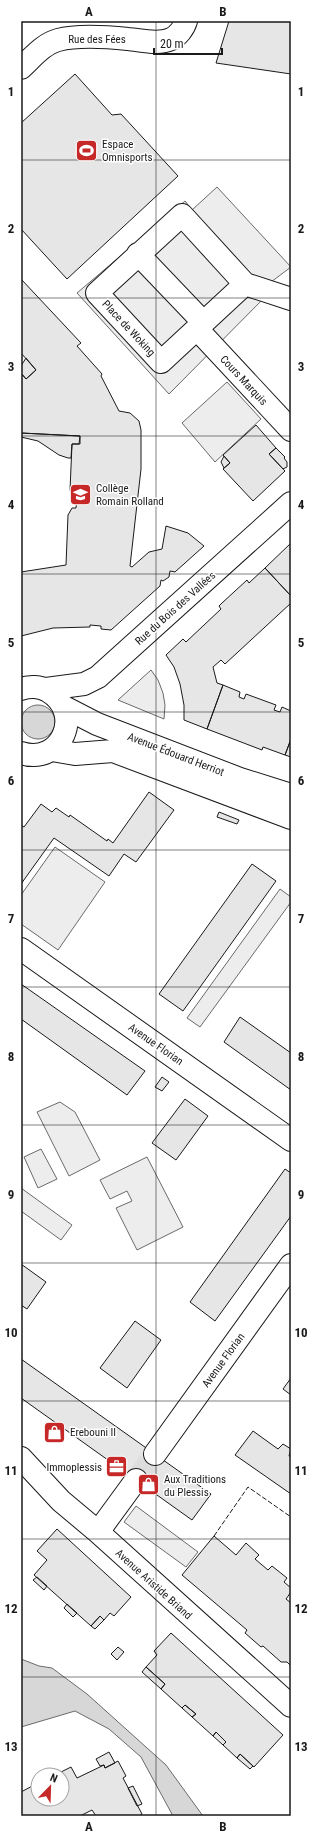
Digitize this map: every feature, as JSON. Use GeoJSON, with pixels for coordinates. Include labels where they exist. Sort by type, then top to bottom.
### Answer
{"type":"FeatureCollection","features":[{"type":"Feature","properties":{"kind":"street","name":"Rue des Fées"},"geometry":{"type":"LineString","coordinates":[[21,68],[39,51],[57,40],[70,38],[92,38],[161,42],[171,39],[183,27]]}},
{"type":"Feature","properties":{"kind":"street","name":"Place de Woking"},"geometry":{"type":"LineString","coordinates":[[182,215],[245,284],[161,362],[97,293],[182,215]]}},
{"type":"Feature","properties":{"kind":"street"},"geometry":{"type":"LineString","coordinates":[[138,254],[200,326]]}},
{"type":"Feature","properties":{"kind":"street"},"geometry":{"type":"LineString","coordinates":[[245,284],[291,299]]}},
{"type":"Feature","properties":{"kind":"street","name":"Cours Marquis"},"geometry":{"type":"LineString","coordinates":[[200,326],[291,430]]}},
{"type":"Feature","properties":{"kind":"street","name":"Rue du Bois des Vallées"},"geometry":{"type":"LineString","coordinates":[[21,690],[35,687],[46,690],[84,684],[98,677],[291,503]]}},
{"type":"Feature","properties":{"kind":"street","name":"Avenue Édouard Herriot"},"geometry":{"type":"LineString","coordinates":[[46,690],[60,700],[64,707],[97,724],[240,779],[291,796]]}},
{"type":"Feature","properties":{"kind":"street"},"geometry":{"type":"LineString","coordinates":[[23,759],[52,750],[60,743],[66,727],[67,717],[64,707]]}},
{"type":"Feature","properties":{"kind":"street","name":"Avenue Édouard Herriot"},"geometry":{"type":"LineString","coordinates":[[52,750],[75,754],[113,751],[291,818]]}},
{"type":"Feature","properties":{"kind":"street","name":"Avenue Édouard Herriot"},"geometry":{"type":"LineString","coordinates":[[257,805],[291,806]]}},
{"type":"Feature","properties":{"kind":"street","name":"Avenue Florian"},"geometry":{"type":"LineString","coordinates":[[21,949],[291,1140]]}},
{"type":"Feature","properties":{"kind":"street","name":"Avenue Florian"},"geometry":{"type":"LineString","coordinates":[[155,1454],[291,1265]]}},
{"type":"Feature","properties":{"kind":"street","name":"Avenue Aristide Briand"},"geometry":{"type":"LineString","coordinates":[[21,1458],[60,1501],[98,1532],[291,1706]]}},
{"type":"Feature","properties":{"kind":"street"},"geometry":{"type":"LineString","coordinates":[[98,1532],[136,1480]]}},
{"type":"Feature","properties":{"kind":"shaded area"},"geometry":{"type":"Polygon","coordinates":[[[217,187],[291,267],[271,282],[270,292],[169,394],[77,293],[185,201],[192,210],[217,187]]]}},
{"type":"Feature","properties":{"kind":"shaded area"},"geometry":{"type":"Polygon","coordinates":[[[227,382],[261,419],[215,462],[182,423],[227,382]]]}},
{"type":"Feature","properties":{"kind":"shaded area"},"geometry":{"type":"Polygon","coordinates":[[[151,670],[158,680],[163,693],[165,705],[164,719],[118,700],[151,670]]]}},
{"type":"Feature","properties":{"kind":"shaded area"},"geometry":{"type":"Polygon","coordinates":[[[35,705],[41,705],[45,706],[52,712],[55,722],[54,729],[48,736],[41,739],[35,739],[31,738],[24,732],[21,725],[21,719],[22,715],[28,708],[35,705]]]}},
{"type":"Feature","properties":{"kind":"shaded area"},"geometry":{"type":"Polygon","coordinates":[[[55,847],[105,882],[58,950],[21,924],[21,895],[55,847]]]}},
{"type":"Feature","properties":{"kind":"shaded area"},"geometry":{"type":"Polygon","coordinates":[[[280,889],[291,897],[291,902],[200,1027],[187,1018],[280,889]]]}},
{"type":"Feature","properties":{"kind":"shaded area"},"geometry":{"type":"Polygon","coordinates":[[[60,1102],[75,1112],[100,1160],[69,1176],[37,1112],[60,1102]]]}},
{"type":"Feature","properties":{"kind":"shaded area"},"geometry":{"type":"Polygon","coordinates":[[[41,1149],[57,1179],[38,1188],[24,1157],[41,1149]]]}},
{"type":"Feature","properties":{"kind":"shaded area"},"geometry":{"type":"Polygon","coordinates":[[[147,1157],[183,1227],[137,1250],[116,1208],[132,1201],[127,1191],[110,1199],[100,1180],[147,1157]]]}},
{"type":"Feature","properties":{"kind":"shaded area"},"geometry":{"type":"Polygon","coordinates":[[[21,1188],[72,1225],[61,1240],[21,1211],[21,1188]]]}},
{"type":"Feature","properties":{"kind":"shaded area"},"geometry":{"type":"Polygon","coordinates":[[[136,1506],[198,1552],[186,1567],[124,1522],[136,1506]]]}},
{"type":"Feature","properties":{"kind":"shaded area"},"geometry":{"type":"Polygon","coordinates":[[[21,1659],[39,1666],[52,1668],[87,1694],[166,1765],[203,1816],[173,1816],[141,1757],[109,1729],[75,1711],[21,1727],[21,1659]]]}},
{"type":"Feature","properties":{"kind":"building"},"geometry":{"type":"Polygon","coordinates":[[[229,21],[291,21],[291,74],[216,63],[229,21]]]}},
{"type":"Feature","properties":{"kind":"building","name":"Espace Omnisports"},"geometry":{"type":"Polygon","coordinates":[[[75,74],[112,115],[121,114],[178,176],[67,279],[21,229],[21,123],[75,74]]]}},
{"type":"Feature","properties":{"kind":"building","name":"Collège Romain Rolland"},"geometry":{"type":"Polygon","coordinates":[[[21,279],[81,343],[77,346],[102,374],[101,376],[119,411],[130,413],[139,421],[141,430],[141,469],[130,566],[132,567],[149,552],[162,549],[166,526],[188,533],[204,546],[175,572],[170,571],[169,577],[163,581],[161,580],[160,586],[111,630],[101,629],[101,626],[90,625],[90,627],[53,628],[21,636],[21,572],[66,565],[68,515],[72,508],[76,508],[77,497],[73,497],[70,490],[72,444],[79,444],[80,436],[21,433],[21,373],[26,379],[36,370],[21,353],[21,279]]]}},
{"type":"Feature","properties":{"kind":"building"},"geometry":{"type":"Polygon","coordinates":[[[26,358],[36,370],[26,379],[21,373],[21,366],[26,358]]]}},
{"type":"Feature","properties":{"kind":"building"},"geometry":{"type":"Polygon","coordinates":[[[256,425],[276,448],[269,454],[285,471],[253,501],[223,469],[230,463],[223,455],[256,425]]]}},
{"type":"Feature","properties":{"kind":"building"},"geometry":{"type":"Polygon","coordinates":[[[21,433],[80,436],[80,444],[72,444],[71,458],[68,458],[59,455],[38,441],[21,437],[21,433]]]}},
{"type":"Feature","properties":{"kind":"building"},"geometry":{"type":"Polygon","coordinates":[[[276,448],[285,457],[284,458],[287,462],[287,467],[283,469],[269,454],[276,448]]]}},
{"type":"Feature","properties":{"kind":"building"},"geometry":{"type":"Polygon","coordinates":[[[224,456],[230,463],[224,468],[221,462],[224,456]]]}},
{"type":"Feature","properties":{"kind":"building"},"geometry":{"type":"Polygon","coordinates":[[[291,543],[291,596],[265,568],[291,543]]]}},
{"type":"Feature","properties":{"kind":"building"},"geometry":{"type":"Polygon","coordinates":[[[265,568],[291,596],[291,603],[225,664],[221,660],[213,667],[217,683],[223,685],[207,729],[184,720],[184,705],[180,684],[174,667],[166,655],[183,639],[186,642],[221,609],[219,606],[222,603],[247,580],[249,583],[265,568]]]}},
{"type":"Feature","properties":{"kind":"building"},"geometry":{"type":"Polygon","coordinates":[[[223,685],[240,692],[239,697],[244,699],[246,694],[276,705],[274,710],[280,712],[282,707],[291,711],[291,739],[285,755],[263,747],[262,750],[207,729],[223,685]]]}},
{"type":"Feature","properties":{"kind":"building"},"geometry":{"type":"Polygon","coordinates":[[[291,739],[291,757],[285,755],[291,739]]]}},
{"type":"Feature","properties":{"kind":"building"},"geometry":{"type":"Polygon","coordinates":[[[149,792],[174,810],[136,862],[124,854],[109,876],[54,838],[21,884],[21,825],[24,827],[41,804],[52,812],[56,808],[69,817],[70,815],[107,841],[108,839],[113,843],[149,792]]]}},
{"type":"Feature","properties":{"kind":"building"},"geometry":{"type":"Polygon","coordinates":[[[219,812],[239,820],[237,824],[217,817],[219,812]]]}},
{"type":"Feature","properties":{"kind":"building"},"geometry":{"type":"Polygon","coordinates":[[[252,864],[276,881],[183,1011],[159,994],[252,864]]]}},
{"type":"Feature","properties":{"kind":"building"},"geometry":{"type":"Polygon","coordinates":[[[21,984],[145,1071],[127,1095],[21,1019],[21,984]]]}},
{"type":"Feature","properties":{"kind":"building"},"geometry":{"type":"Polygon","coordinates":[[[240,1017],[291,1053],[291,1090],[224,1042],[240,1017]]]}},
{"type":"Feature","properties":{"kind":"building"},"geometry":{"type":"Polygon","coordinates":[[[162,1077],[169,1082],[162,1091],[155,1087],[162,1077]]]}},
{"type":"Feature","properties":{"kind":"building"},"geometry":{"type":"Polygon","coordinates":[[[185,1099],[208,1116],[176,1160],[152,1143],[185,1099]]]}},
{"type":"Feature","properties":{"kind":"building"},"geometry":{"type":"Polygon","coordinates":[[[285,1169],[291,1173],[291,1216],[215,1321],[190,1302],[285,1169]]]}},
{"type":"Feature","properties":{"kind":"building"},"geometry":{"type":"Polygon","coordinates":[[[21,1264],[46,1282],[27,1309],[21,1305],[21,1264]]]}},
{"type":"Feature","properties":{"kind":"building"},"geometry":{"type":"Polygon","coordinates":[[[135,1321],[161,1340],[127,1388],[100,1368],[135,1321]]]}},
{"type":"Feature","properties":{"kind":"building"},"geometry":{"type":"Polygon","coordinates":[[[21,1359],[211,1494],[192,1520],[21,1398],[21,1359]]]}},
{"type":"Feature","properties":{"kind":"building"},"geometry":{"type":"Polygon","coordinates":[[[291,1378],[291,1395],[283,1389],[291,1378]]]}},
{"type":"Feature","properties":{"kind":"building"},"geometry":{"type":"Polygon","coordinates":[[[253,1431],[278,1449],[283,1444],[291,1449],[289,1456],[291,1457],[291,1494],[235,1455],[253,1431]]]}},
{"type":"Feature","properties":{"kind":"building"},"geometry":{"type":"Polygon","coordinates":[[[57,1529],[131,1597],[114,1616],[110,1613],[104,1620],[100,1616],[91,1626],[34,1575],[47,1560],[37,1551],[57,1529]]]}},
{"type":"Feature","properties":{"kind":"building"},"geometry":{"type":"Polygon","coordinates":[[[214,1536],[236,1555],[246,1543],[259,1555],[255,1559],[268,1570],[272,1566],[287,1578],[284,1582],[291,1588],[291,1592],[286,1599],[291,1603],[291,1666],[287,1662],[281,1662],[263,1646],[261,1647],[245,1633],[247,1630],[182,1575],[214,1536]]]}},
{"type":"Feature","properties":{"kind":"building"},"geometry":{"type":"Polygon","coordinates":[[[37,1577],[47,1586],[44,1590],[33,1580],[37,1577]]]}},
{"type":"Feature","properties":{"kind":"building"},"geometry":{"type":"Polygon","coordinates":[[[67,1604],[77,1613],[73,1617],[64,1608],[67,1604]]]}},
{"type":"Feature","properties":{"kind":"building"},"geometry":{"type":"Polygon","coordinates":[[[100,1616],[104,1620],[95,1629],[91,1626],[100,1616]]]}},
{"type":"Feature","properties":{"kind":"building"},"geometry":{"type":"Polygon","coordinates":[[[171,1633],[283,1735],[254,1767],[240,1754],[237,1758],[223,1745],[226,1742],[216,1732],[213,1736],[192,1717],[196,1714],[185,1705],[182,1708],[161,1689],[165,1684],[146,1667],[157,1655],[154,1651],[171,1633]]]}},
{"type":"Feature","properties":{"kind":"building"},"geometry":{"type":"Polygon","coordinates":[[[118,1647],[124,1652],[117,1660],[111,1654],[118,1647]]]}},
{"type":"Feature","properties":{"kind":"building"},"geometry":{"type":"Polygon","coordinates":[[[146,1667],[165,1684],[161,1689],[142,1672],[146,1667]]]}},
{"type":"Feature","properties":{"kind":"building"},"geometry":{"type":"Polygon","coordinates":[[[185,1705],[196,1714],[192,1717],[182,1708],[185,1705]]]}},
{"type":"Feature","properties":{"kind":"building"},"geometry":{"type":"Polygon","coordinates":[[[216,1732],[226,1742],[223,1745],[213,1736],[216,1732]]]}},
{"type":"Feature","properties":{"kind":"building"},"geometry":{"type":"Polygon","coordinates":[[[109,1752],[115,1763],[105,1768],[104,1765],[100,1766],[96,1759],[109,1752]]]}},
{"type":"Feature","properties":{"kind":"building"},"geometry":{"type":"Polygon","coordinates":[[[240,1754],[253,1766],[250,1769],[237,1758],[240,1754]]]}},
{"type":"Feature","properties":{"kind":"building"},"geometry":{"type":"Polygon","coordinates":[[[118,1761],[126,1776],[123,1778],[142,1814],[139,1816],[96,1816],[92,1810],[80,1816],[21,1816],[21,1792],[30,1787],[30,1807],[70,1807],[70,1768],[77,1778],[104,1765],[105,1768],[118,1761]]]}},
{"type":"Feature","properties":{"kind":"building"},"geometry":{"type":"Polygon","coordinates":[[[133,1786],[142,1804],[137,1806],[128,1788],[133,1786]]]}},
{"type":"Feature","properties":{"kind":"tunnel"},"geometry":{"type":"LineString","coordinates":[[136,1480],[155,1454]]}},
{"type":"Feature","properties":{"kind":"fence"},"geometry":{"type":"LineString","coordinates":[[214,1536],[248,1487],[291,1517]]}},
{"type":"Feature","properties":{"kind":"place","name":"Espace Omnisports"},"geometry":{"type":"Point","coordinates":[87,150]}},
{"type":"Feature","properties":{"kind":"place","name":"Collège Romain Rolland"},"geometry":{"type":"Point","coordinates":[80,494]}},
{"type":"Feature","properties":{"kind":"place","name":"Erebouni II"},"geometry":{"type":"Point","coordinates":[55,1432]}},
{"type":"Feature","properties":{"kind":"place","name":"Immoplessis"},"geometry":{"type":"Point","coordinates":[117,1467]}},
{"type":"Feature","properties":{"kind":"place","name":"Aux Traditions du Plessis"},"geometry":{"type":"Point","coordinates":[149,1485]}}]}
